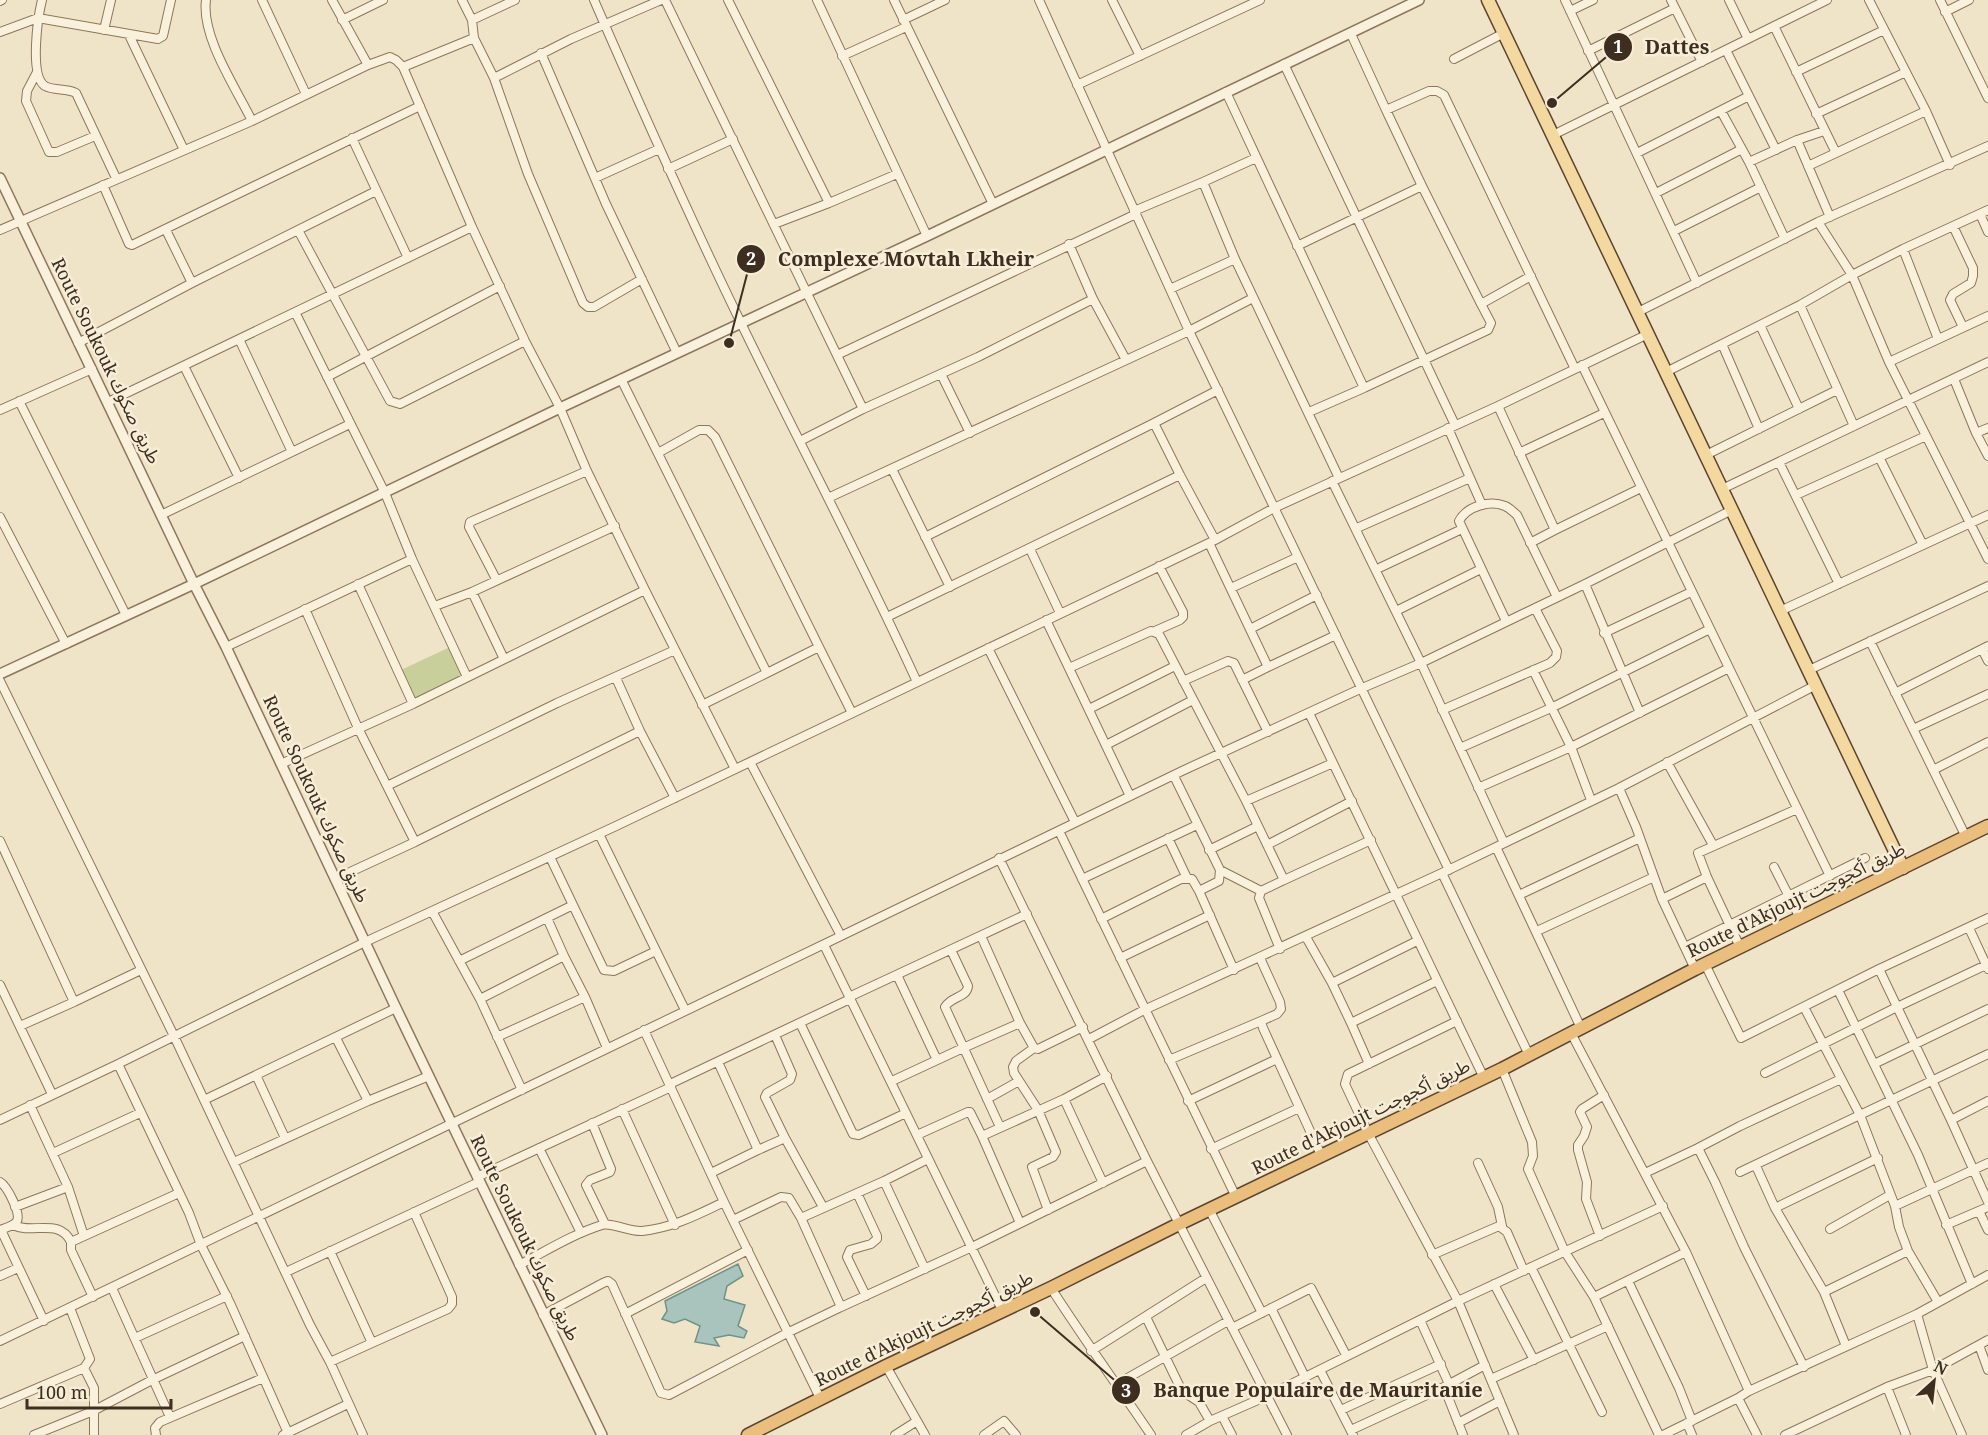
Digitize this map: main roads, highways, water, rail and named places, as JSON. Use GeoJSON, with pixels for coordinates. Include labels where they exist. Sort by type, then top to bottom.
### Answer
{"type":"FeatureCollection","features":[{"type":"Feature","properties":{"kind":"highway","name":"Route d'Akjoujt طريق أكجوجت"},"geometry":{"type":"LineString","coordinates":[[748,1435],[886,1366],[1003,1312],[1209,1209],[1484,1078],[1740,947],[1988,826]]}},
{"type":"Feature","properties":{"kind":"main road"},"geometry":{"type":"LineString","coordinates":[[1488,0],[1903,868]]}},
{"type":"Feature","properties":{"kind":"water"},"geometry":{"type":"Polygon","coordinates":[[[738,1264],[743,1276],[727,1286],[724,1299],[745,1305],[738,1326],[747,1331],[744,1338],[729,1335],[714,1338],[719,1346],[695,1342],[700,1326],[685,1319],[674,1323],[662,1319],[667,1311],[665,1301],[738,1264]]]}},
{"type":"Feature","properties":{"kind":"place","name":"Dattes"},"geometry":{"type":"Point","coordinates":[1552,103]}},
{"type":"Feature","properties":{"kind":"place","name":"Complexe Movtah Lkheir"},"geometry":{"type":"Point","coordinates":[729,343]}},
{"type":"Feature","properties":{"kind":"place","name":"Banque Populaire de Mauritanie"},"geometry":{"type":"Point","coordinates":[1035,1312]}}]}
